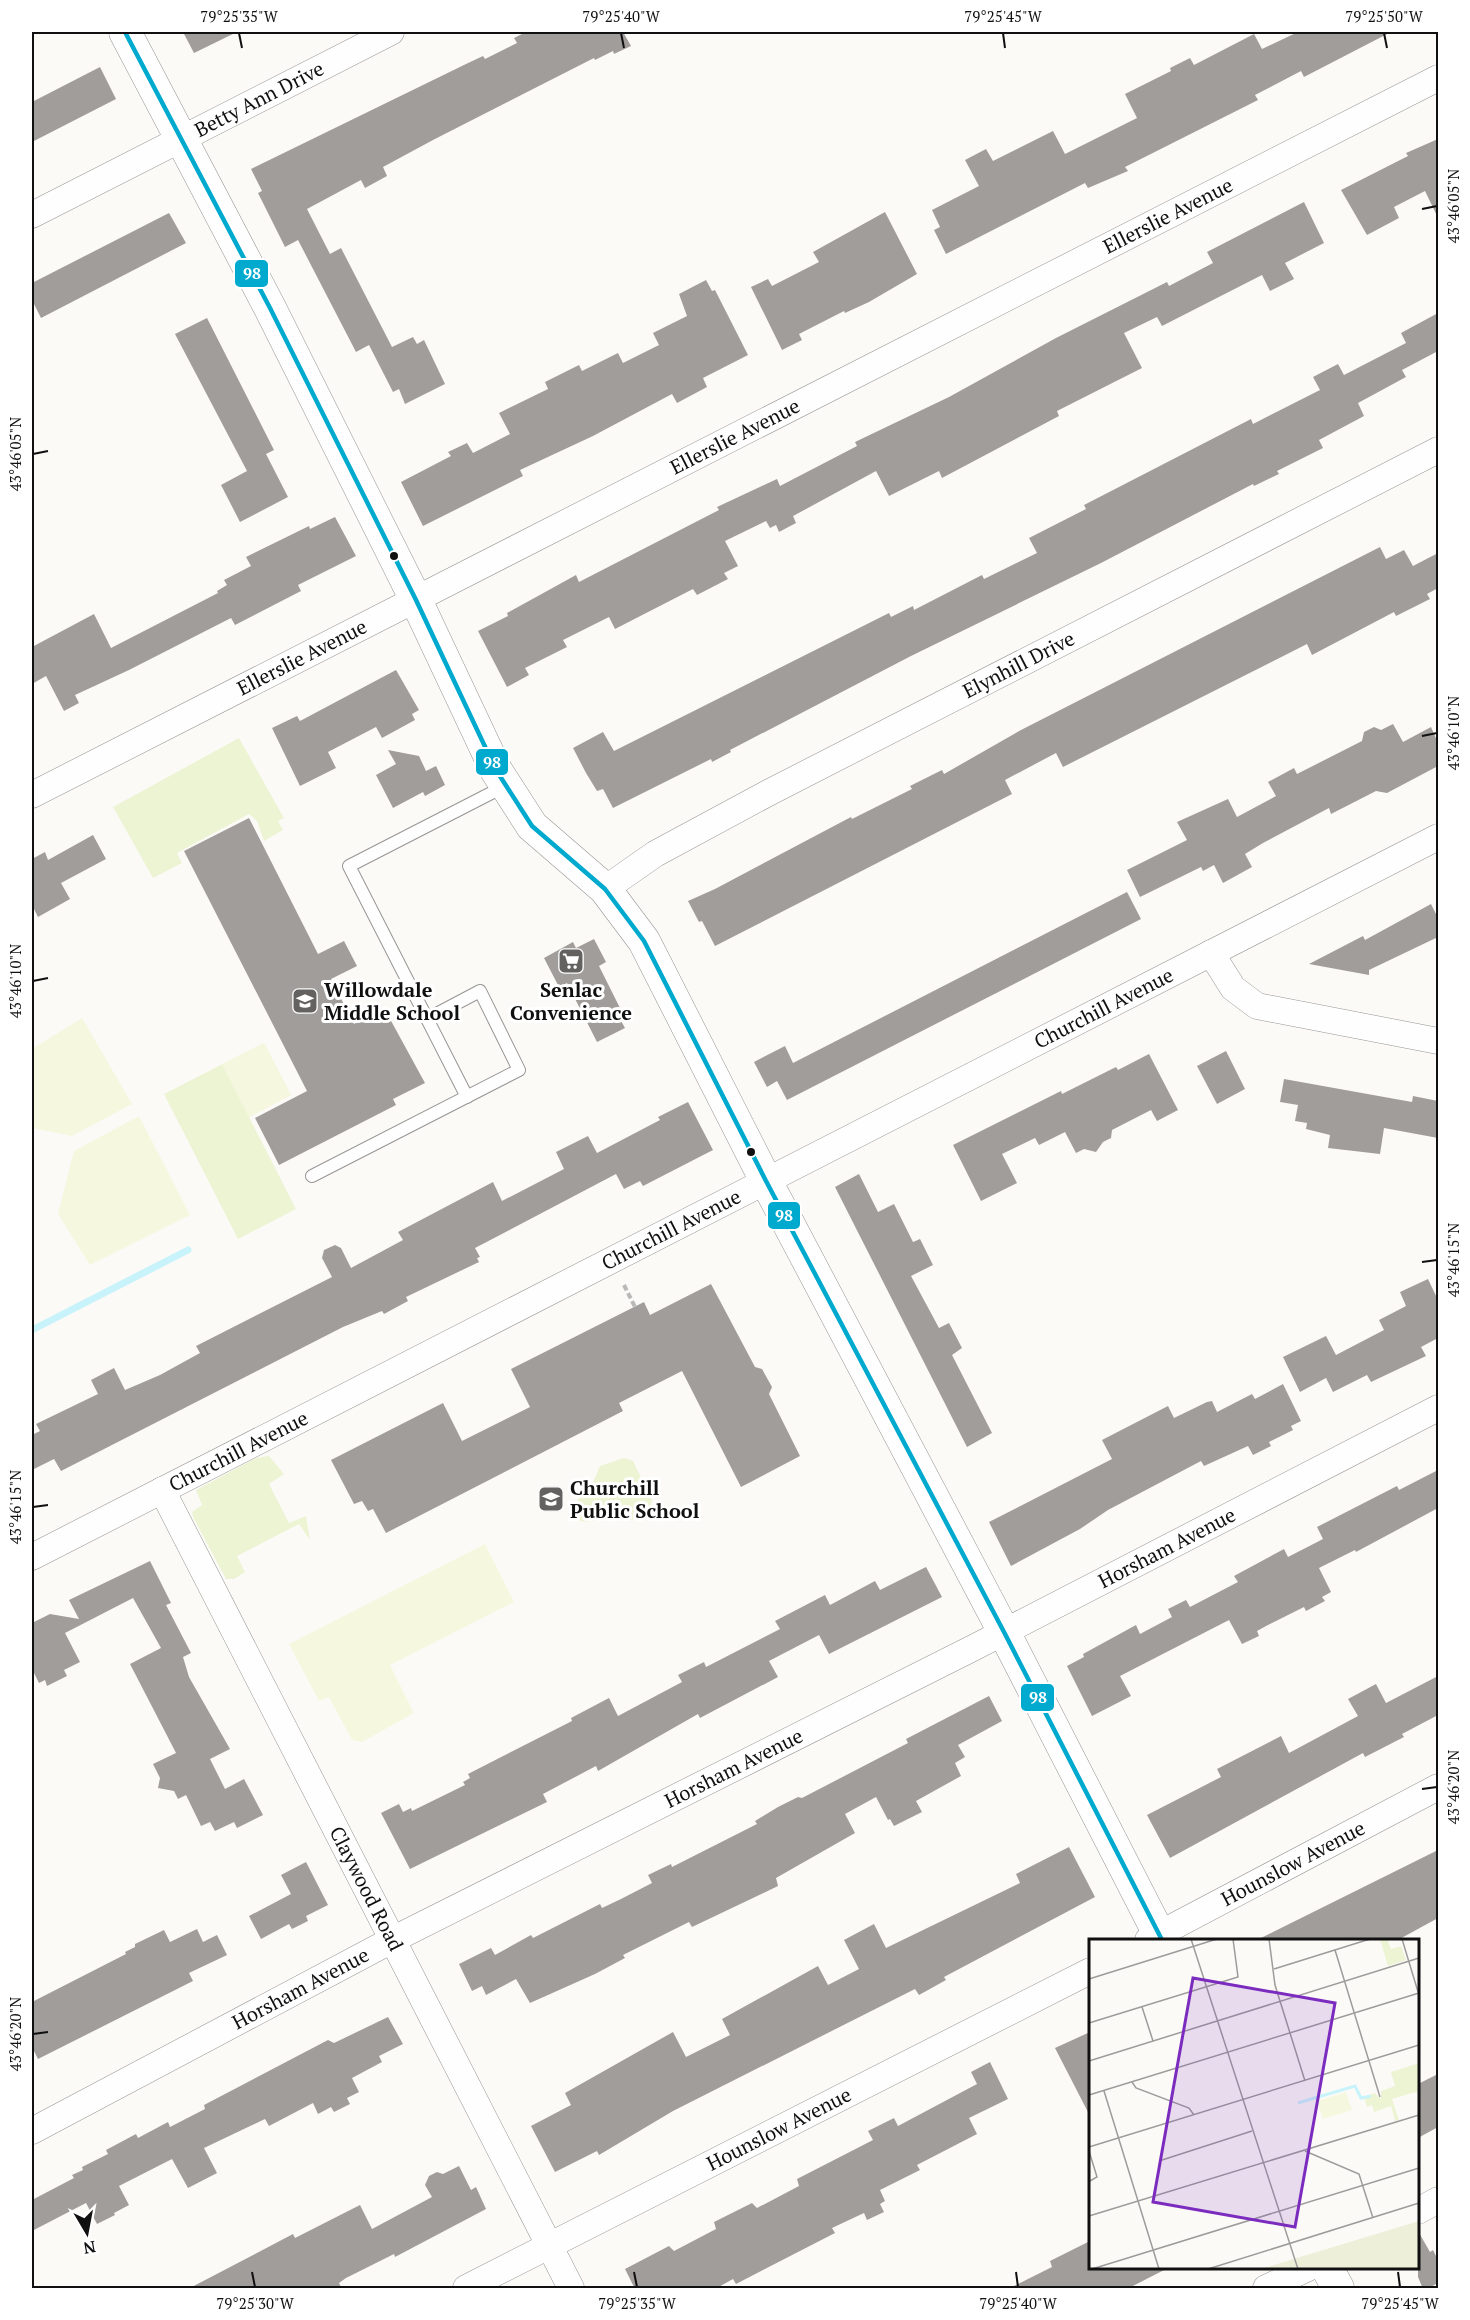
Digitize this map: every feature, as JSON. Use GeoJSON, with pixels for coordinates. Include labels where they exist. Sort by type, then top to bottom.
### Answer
{"type":"FeatureCollection","features":[{"type":"Feature","properties":{"kind":"street"},"geometry":{"type":"LineString","coordinates":[[125,32],[270,308],[416,600],[496,771],[532,826],[605,889],[644,940],[766,1181],[1004,1632],[1156,1939]]}},
{"type":"Feature","properties":{"kind":"street","name":"Betty Ann Drive"},"geometry":{"type":"LineString","coordinates":[[32,215],[391,32]]}},
{"type":"Feature","properties":{"kind":"street","name":"Ellerslie Avenue"},"geometry":{"type":"LineString","coordinates":[[34,791],[416,600],[1438,78]]}},
{"type":"Feature","properties":{"kind":"street","name":"Elynhill Drive"},"geometry":{"type":"LineString","coordinates":[[605,889],[654,854],[770,792],[1438,450]]}},
{"type":"Feature","properties":{"kind":"street","name":"Churchill Avenue"},"geometry":{"type":"LineString","coordinates":[[32,1557],[1438,837]]}},
{"type":"Feature","properties":{"kind":"street"},"geometry":{"type":"LineString","coordinates":[[1211,953],[1233,988],[1257,1006],[1438,1041]]}},
{"type":"Feature","properties":{"kind":"street","name":"Horsham Avenue"},"geometry":{"type":"LineString","coordinates":[[32,2131],[392,1940],[1004,1632],[1438,1408]]}},
{"type":"Feature","properties":{"kind":"street","name":"Claywood Road"},"geometry":{"type":"LineString","coordinates":[[162,1490],[571,2289]]}},
{"type":"Feature","properties":{"kind":"street","name":"Hounslow Avenue"},"geometry":{"type":"LineString","coordinates":[[1156,1939],[1438,1787]]}},
{"type":"Feature","properties":{"kind":"street","name":"Hounslow Avenue"},"geometry":{"type":"LineString","coordinates":[[466,2289],[1089,1972]]}},
{"type":"Feature","properties":{"kind":"street"},"geometry":{"type":"LineString","coordinates":[[1419,2210],[1438,2199]]}},
{"type":"Feature","properties":{"kind":"street"},"geometry":{"type":"LineString","coordinates":[[1266,2289],[1306,2269]]}},
{"type":"Feature","properties":{"kind":"street"},"geometry":{"type":"LineString","coordinates":[[1328,2269],[1338,2289]]}},
{"type":"Feature","properties":{"kind":"lane"},"geometry":{"type":"LineString","coordinates":[[467,1097],[349,866],[506,786]]}},
{"type":"Feature","properties":{"kind":"lane"},"geometry":{"type":"LineString","coordinates":[[312,1176],[519,1070],[480,991],[427,1018]]}},
{"type":"Feature","properties":{"kind":"path"},"geometry":{"type":"LineString","coordinates":[[624,1285],[635,1306]]}},
{"type":"Feature","properties":{"kind":"green space"},"geometry":{"type":"Polygon","coordinates":[[[239,738],[284,818],[278,821],[283,830],[264,841],[257,821],[249,814],[177,853],[182,863],[153,878],[113,807],[239,738]]]}},
{"type":"Feature","properties":{"kind":"green space"},"geometry":{"type":"Polygon","coordinates":[[[82,1018],[132,1104],[72,1136],[32,1128],[32,1049],[82,1018]]]}},
{"type":"Feature","properties":{"kind":"green space"},"geometry":{"type":"Polygon","coordinates":[[[264,1043],[291,1095],[249,1117],[296,1209],[238,1239],[164,1094],[264,1043]]]}},
{"type":"Feature","properties":{"kind":"green space"},"geometry":{"type":"Polygon","coordinates":[[[264,1043],[291,1095],[249,1117],[222,1064],[264,1043]]]}},
{"type":"Feature","properties":{"kind":"green space"},"geometry":{"type":"Polygon","coordinates":[[[139,1116],[190,1215],[90,1265],[58,1214],[74,1151],[139,1116]]]}},
{"type":"Feature","properties":{"kind":"green space"},"geometry":{"type":"Polygon","coordinates":[[[269,1456],[284,1474],[269,1484],[289,1523],[306,1516],[310,1540],[299,1524],[237,1556],[245,1572],[234,1579],[226,1579],[193,1517],[192,1512],[202,1505],[196,1490],[256,1458],[269,1456]]]}},
{"type":"Feature","properties":{"kind":"green space"},"geometry":{"type":"Polygon","coordinates":[[[624,1458],[633,1461],[652,1500],[650,1509],[641,1517],[631,1520],[608,1519],[586,1522],[578,1520],[574,1507],[579,1498],[591,1487],[600,1466],[624,1458]]]}},
{"type":"Feature","properties":{"kind":"green space"},"geometry":{"type":"Polygon","coordinates":[[[485,1544],[514,1602],[390,1665],[414,1713],[362,1742],[352,1740],[329,1697],[319,1701],[289,1644],[485,1544]]]}},
{"type":"Feature","properties":{"kind":"building"},"geometry":{"type":"Polygon","coordinates":[[[183,32],[237,32],[194,53],[183,32]]]}},
{"type":"Feature","properties":{"kind":"building"},"geometry":{"type":"Polygon","coordinates":[[[526,32],[623,32],[631,46],[614,54],[613,51],[595,60],[594,58],[433,140],[383,167],[387,176],[365,188],[361,180],[307,209],[330,254],[341,248],[392,347],[413,337],[417,344],[424,340],[445,384],[405,404],[399,389],[393,392],[369,345],[356,352],[298,240],[285,247],[258,193],[262,191],[251,169],[483,56],[485,59],[517,43],[514,38],[526,32]]]}},
{"type":"Feature","properties":{"kind":"building"},"geometry":{"type":"Polygon","coordinates":[[[1298,32],[1391,32],[1304,77],[1301,71],[1255,95],[1258,100],[1125,167],[1128,171],[1088,188],[1085,183],[946,254],[934,230],[940,227],[932,210],[979,186],[965,160],[986,149],[993,161],[1053,131],[1065,154],[1137,118],[1125,94],[1171,71],[1170,68],[1190,58],[1194,65],[1254,34],[1262,49],[1298,32]]]}},
{"type":"Feature","properties":{"kind":"building"},"geometry":{"type":"Polygon","coordinates":[[[100,67],[116,99],[32,142],[32,102],[100,67]]]}},
{"type":"Feature","properties":{"kind":"building"},"geometry":{"type":"Polygon","coordinates":[[[1438,139],[1438,218],[1425,191],[1394,207],[1399,218],[1367,235],[1341,190],[1408,156],[1406,153],[1438,139]]]}},
{"type":"Feature","properties":{"kind":"building"},"geometry":{"type":"Polygon","coordinates":[[[1304,202],[1324,243],[1285,263],[1294,279],[1270,291],[1262,275],[1162,326],[1157,317],[1124,333],[1142,368],[1057,411],[1059,416],[942,478],[939,471],[889,496],[876,471],[793,516],[796,523],[779,532],[776,525],[770,528],[766,521],[725,541],[738,566],[724,573],[728,579],[697,595],[693,589],[615,629],[609,617],[563,640],[567,647],[525,668],[529,675],[507,687],[478,631],[508,616],[507,613],[576,575],[579,582],[719,510],[717,507],[777,479],[780,486],[857,446],[855,442],[949,397],[1056,338],[1167,282],[1169,286],[1213,263],[1207,252],[1304,202]]]}},
{"type":"Feature","properties":{"kind":"building"},"geometry":{"type":"Polygon","coordinates":[[[885,212],[917,274],[869,302],[845,313],[844,311],[799,334],[802,340],[782,350],[751,287],[768,279],[772,286],[819,262],[813,252],[885,212]]]}},
{"type":"Feature","properties":{"kind":"building"},"geometry":{"type":"Polygon","coordinates":[[[169,213],[186,243],[41,318],[32,300],[32,283],[169,213]]]}},
{"type":"Feature","properties":{"kind":"building"},"geometry":{"type":"Polygon","coordinates":[[[706,280],[712,291],[715,290],[748,355],[703,378],[707,387],[677,403],[672,394],[593,436],[520,470],[523,476],[423,526],[401,482],[451,456],[448,452],[467,443],[473,453],[510,434],[499,413],[548,389],[545,382],[579,365],[582,371],[618,353],[623,363],[659,345],[653,333],[687,316],[679,294],[706,280]]]}},
{"type":"Feature","properties":{"kind":"building"},"geometry":{"type":"Polygon","coordinates":[[[1438,313],[1438,351],[1402,370],[1406,377],[1358,403],[1364,416],[1319,440],[1323,448],[1277,471],[1279,474],[1254,486],[1253,484],[1101,563],[911,656],[730,750],[731,752],[712,762],[711,759],[613,808],[603,789],[597,791],[586,773],[573,748],[603,732],[614,751],[889,613],[891,617],[913,606],[914,610],[982,575],[984,579],[1037,553],[1029,538],[1086,509],[1084,505],[1251,419],[1253,424],[1320,390],[1313,377],[1338,364],[1344,375],[1406,343],[1401,333],[1438,313]]]}},
{"type":"Feature","properties":{"kind":"building"},"geometry":{"type":"Polygon","coordinates":[[[207,318],[274,450],[266,454],[288,497],[240,522],[221,485],[247,471],[175,334],[207,318]]]}},
{"type":"Feature","properties":{"kind":"building"},"geometry":{"type":"Polygon","coordinates":[[[335,517],[356,556],[298,585],[301,591],[235,625],[231,618],[75,695],[79,703],[64,711],[46,676],[32,684],[32,647],[94,614],[111,648],[218,593],[217,591],[227,585],[224,580],[251,566],[246,557],[309,526],[310,529],[335,517]]]}},
{"type":"Feature","properties":{"kind":"building"},"geometry":{"type":"Polygon","coordinates":[[[1380,547],[1386,559],[1404,550],[1413,566],[1438,553],[1438,588],[1427,594],[1430,599],[1396,616],[1394,612],[1312,655],[1307,644],[1063,767],[1056,753],[1005,780],[1012,794],[715,946],[702,921],[699,922],[688,901],[851,817],[852,819],[912,789],[910,786],[942,770],[944,774],[1021,730],[1380,547]]]}},
{"type":"Feature","properties":{"kind":"building"},"geometry":{"type":"Polygon","coordinates":[[[396,670],[419,710],[412,714],[415,720],[382,738],[376,727],[328,752],[336,768],[300,786],[272,728],[297,716],[300,721],[396,670]]]}},
{"type":"Feature","properties":{"kind":"building"},"geometry":{"type":"Polygon","coordinates":[[[1393,724],[1403,742],[1431,727],[1438,743],[1438,766],[1387,793],[1376,791],[1331,814],[1329,808],[1263,843],[1245,854],[1252,867],[1223,883],[1214,865],[1203,871],[1201,867],[1140,897],[1127,870],[1187,840],[1177,822],[1228,799],[1237,817],[1276,796],[1268,782],[1294,768],[1297,774],[1362,741],[1364,732],[1374,727],[1381,730],[1393,724]]]}},
{"type":"Feature","properties":{"kind":"building"},"geometry":{"type":"Polygon","coordinates":[[[388,750],[419,756],[426,771],[436,766],[445,785],[425,796],[423,792],[393,808],[376,775],[396,764],[388,750]]]}},
{"type":"Feature","properties":{"kind":"building"},"geometry":{"type":"Polygon","coordinates":[[[249,818],[318,954],[344,941],[357,966],[331,979],[354,1024],[384,1008],[425,1083],[393,1099],[396,1105],[279,1165],[255,1118],[307,1091],[184,851],[249,818]]]}},
{"type":"Feature","properties":{"kind":"building"},"geometry":{"type":"Polygon","coordinates":[[[93,835],[106,859],[61,883],[70,899],[38,917],[32,905],[32,859],[45,852],[48,860],[93,835]]]}},
{"type":"Feature","properties":{"kind":"building"},"geometry":{"type":"Polygon","coordinates":[[[1127,892],[1141,919],[787,1100],[777,1081],[767,1087],[754,1062],[785,1046],[793,1063],[1127,892]]]}},
{"type":"Feature","properties":{"kind":"building"},"geometry":{"type":"Polygon","coordinates":[[[1431,904],[1438,918],[1438,937],[1369,970],[1369,975],[1309,964],[1363,936],[1365,940],[1431,904]]]}},
{"type":"Feature","properties":{"kind":"building"},"geometry":{"type":"Polygon","coordinates":[[[594,939],[606,962],[599,966],[621,1010],[616,1012],[625,1028],[597,1042],[567,983],[559,987],[544,958],[573,942],[576,948],[594,939]]]}},
{"type":"Feature","properties":{"kind":"building"},"geometry":{"type":"Polygon","coordinates":[[[1226,1051],[1245,1089],[1217,1104],[1197,1066],[1226,1051]]]}},
{"type":"Feature","properties":{"kind":"building"},"geometry":{"type":"Polygon","coordinates":[[[1149,1054],[1178,1110],[1157,1121],[1151,1110],[1112,1130],[1111,1138],[1103,1142],[1096,1152],[1084,1149],[1076,1153],[1065,1132],[1039,1145],[1035,1138],[1002,1154],[1017,1183],[981,1201],[953,1145],[1061,1091],[1062,1094],[1116,1067],[1118,1070],[1149,1054]]]}},
{"type":"Feature","properties":{"kind":"building"},"geometry":{"type":"Polygon","coordinates":[[[1284,1079],[1412,1102],[1413,1096],[1438,1101],[1438,1138],[1384,1128],[1380,1154],[1328,1148],[1330,1135],[1306,1129],[1307,1123],[1295,1121],[1298,1105],[1280,1102],[1284,1079]]]}},
{"type":"Feature","properties":{"kind":"building"},"geometry":{"type":"Polygon","coordinates":[[[688,1102],[713,1150],[643,1186],[640,1181],[624,1189],[616,1174],[475,1248],[480,1257],[477,1258],[479,1262],[406,1297],[408,1301],[384,1314],[382,1311],[343,1327],[61,1471],[54,1459],[32,1470],[32,1435],[40,1431],[36,1424],[98,1394],[91,1380],[114,1368],[125,1390],[160,1375],[200,1353],[196,1346],[332,1277],[322,1258],[324,1250],[335,1245],[341,1248],[351,1268],[403,1240],[398,1232],[493,1182],[502,1201],[564,1169],[556,1152],[588,1136],[597,1153],[660,1120],[658,1117],[688,1102]]]}},
{"type":"Feature","properties":{"kind":"building"},"geometry":{"type":"Polygon","coordinates":[[[859,1174],[878,1212],[894,1204],[913,1242],[920,1239],[933,1265],[911,1276],[939,1328],[949,1323],[962,1348],[952,1355],[992,1433],[967,1447],[835,1187],[859,1174]]]}},
{"type":"Feature","properties":{"kind":"building"},"geometry":{"type":"Polygon","coordinates":[[[1428,1279],[1438,1300],[1438,1338],[1421,1347],[1426,1356],[1371,1382],[1367,1375],[1333,1392],[1326,1378],[1300,1392],[1283,1357],[1326,1336],[1336,1355],[1384,1330],[1379,1320],[1406,1306],[1400,1292],[1428,1279]]]}},
{"type":"Feature","properties":{"kind":"building"},"geometry":{"type":"Polygon","coordinates":[[[711,1284],[755,1367],[762,1369],[772,1387],[769,1394],[800,1456],[741,1487],[682,1371],[619,1403],[623,1411],[386,1533],[373,1509],[368,1511],[362,1501],[354,1504],[331,1460],[443,1403],[462,1441],[530,1407],[511,1369],[644,1302],[650,1315],[711,1284]]]}},
{"type":"Feature","properties":{"kind":"building"},"geometry":{"type":"Polygon","coordinates":[[[1283,1384],[1301,1421],[1291,1426],[1293,1430],[1269,1442],[1271,1446],[1253,1455],[1248,1446],[1204,1466],[1201,1461],[1108,1510],[1080,1529],[1011,1566],[989,1522],[1112,1459],[1102,1440],[1168,1406],[1174,1418],[1212,1401],[1217,1412],[1252,1394],[1255,1399],[1283,1384]]]}},
{"type":"Feature","properties":{"kind":"building"},"geometry":{"type":"Polygon","coordinates":[[[1438,1470],[1438,1508],[1356,1552],[1355,1550],[1319,1568],[1331,1592],[1322,1597],[1325,1601],[1306,1611],[1304,1607],[1266,1626],[1257,1631],[1259,1636],[1242,1644],[1229,1620],[1120,1676],[1131,1696],[1092,1716],[1067,1666],[1084,1657],[1083,1654],[1136,1625],[1140,1634],[1172,1617],[1168,1609],[1186,1600],[1190,1607],[1238,1582],[1234,1576],[1284,1549],[1288,1557],[1323,1539],[1317,1527],[1397,1486],[1399,1490],[1438,1470]]]}},
{"type":"Feature","properties":{"kind":"building"},"geometry":{"type":"Polygon","coordinates":[[[150,1561],[171,1603],[166,1605],[191,1653],[183,1657],[189,1677],[230,1749],[210,1759],[225,1789],[244,1779],[263,1815],[237,1828],[234,1822],[215,1831],[210,1822],[201,1826],[186,1795],[178,1799],[174,1791],[158,1788],[160,1778],[153,1764],[176,1753],[130,1664],[161,1648],[133,1598],[65,1633],[80,1662],[64,1670],[67,1676],[47,1686],[45,1680],[39,1683],[32,1669],[32,1623],[50,1614],[79,1619],[69,1600],[150,1561]]]}},
{"type":"Feature","properties":{"kind":"building"},"geometry":{"type":"Polygon","coordinates":[[[926,1567],[942,1597],[829,1654],[819,1635],[769,1661],[778,1677],[700,1718],[698,1714],[598,1771],[596,1766],[543,1794],[547,1802],[410,1869],[381,1813],[399,1804],[403,1812],[411,1808],[412,1811],[465,1785],[463,1782],[470,1778],[468,1774],[572,1721],[571,1718],[609,1698],[618,1716],[682,1682],[678,1675],[704,1662],[706,1667],[780,1629],[775,1621],[825,1595],[830,1605],[875,1581],[880,1590],[926,1567]]]}},
{"type":"Feature","properties":{"kind":"building"},"geometry":{"type":"Polygon","coordinates":[[[1438,1676],[1438,1715],[1402,1734],[1404,1737],[1365,1757],[1363,1753],[1170,1858],[1147,1815],[1221,1777],[1217,1769],[1281,1736],[1289,1753],[1358,1716],[1348,1699],[1376,1684],[1386,1703],[1438,1676]]]}},
{"type":"Feature","properties":{"kind":"building"},"geometry":{"type":"Polygon","coordinates":[[[989,1696],[1002,1721],[958,1745],[965,1757],[955,1763],[961,1776],[916,1801],[922,1812],[894,1826],[890,1819],[888,1820],[876,1797],[845,1814],[855,1833],[776,1878],[778,1886],[692,1927],[689,1922],[623,1955],[625,1958],[595,1974],[530,2003],[516,1979],[486,1995],[482,1986],[472,1991],[459,1964],[491,1948],[495,1955],[531,1935],[533,1938],[600,1904],[602,1908],[621,1899],[652,1883],[648,1875],[671,1864],[672,1867],[757,1824],[755,1821],[778,1807],[798,1797],[802,1798],[908,1743],[906,1739],[989,1696]]]}},
{"type":"Feature","properties":{"kind":"building"},"geometry":{"type":"Polygon","coordinates":[[[1069,1847],[1095,1897],[944,1977],[946,1980],[919,1995],[915,1989],[673,2111],[599,2155],[597,2151],[555,2172],[531,2126],[571,2105],[565,2093],[673,2032],[686,2057],[730,2035],[722,2019],[818,1966],[828,1985],[859,1969],[844,1940],[874,1924],[886,1948],[1020,1883],[1016,1874],[1069,1847]]]}},
{"type":"Feature","properties":{"kind":"building"},"geometry":{"type":"Polygon","coordinates":[[[1438,1850],[1438,1918],[1400,1939],[1259,1939],[1438,1850]]]}},
{"type":"Feature","properties":{"kind":"building"},"geometry":{"type":"Polygon","coordinates":[[[306,1862],[328,1905],[306,1916],[308,1921],[292,1929],[289,1924],[261,1939],[249,1916],[291,1894],[281,1875],[306,1862]]]}},
{"type":"Feature","properties":{"kind":"building"},"geometry":{"type":"Polygon","coordinates":[[[197,1929],[203,1942],[217,1935],[227,1955],[189,1973],[193,1981],[38,2059],[32,2047],[32,2002],[126,1954],[125,1952],[135,1947],[135,1944],[164,1930],[170,1942],[197,1929]]]}},
{"type":"Feature","properties":{"kind":"building"},"geometry":{"type":"Polygon","coordinates":[[[388,2017],[403,2044],[379,2056],[382,2062],[352,2078],[359,2092],[347,2098],[350,2104],[334,2112],[331,2107],[318,2114],[313,2103],[269,2126],[265,2119],[204,2148],[217,2173],[188,2188],[172,2159],[119,2186],[129,2205],[114,2213],[115,2215],[97,2224],[86,2203],[32,2231],[32,2200],[74,2178],[72,2175],[83,2170],[82,2167],[108,2154],[106,2150],[136,2134],[138,2138],[168,2122],[170,2127],[205,2109],[204,2105],[328,2040],[334,2043],[388,2017]]]}},
{"type":"Feature","properties":{"kind":"building"},"geometry":{"type":"Polygon","coordinates":[[[1089,2032],[1089,2114],[1055,2048],[1089,2032]]]}},
{"type":"Feature","properties":{"kind":"building"},"geometry":{"type":"Polygon","coordinates":[[[990,2062],[1008,2099],[969,2118],[977,2134],[917,2165],[920,2170],[880,2190],[885,2201],[880,2204],[884,2212],[867,2220],[864,2213],[832,2228],[835,2233],[736,2284],[733,2279],[715,2289],[635,2289],[625,2269],[669,2246],[674,2251],[716,2229],[714,2222],[752,2203],[757,2208],[799,2186],[797,2179],[873,2140],[868,2131],[894,2118],[898,2126],[977,2084],[971,2072],[990,2062]]]}},
{"type":"Feature","properties":{"kind":"building"},"geometry":{"type":"Polygon","coordinates":[[[1438,2074],[1438,2127],[1419,2137],[1419,2084],[1438,2074]]]}},
{"type":"Feature","properties":{"kind":"building"},"geometry":{"type":"Polygon","coordinates":[[[459,2166],[471,2190],[476,2187],[486,2209],[395,2257],[394,2254],[346,2278],[339,2283],[342,2289],[188,2289],[293,2234],[295,2238],[360,2205],[372,2229],[432,2197],[425,2185],[429,2176],[437,2172],[443,2174],[459,2166]]]}},
{"type":"Feature","properties":{"kind":"building"},"geometry":{"type":"Polygon","coordinates":[[[1419,2233],[1430,2252],[1433,2250],[1438,2260],[1438,2283],[1423,2289],[1418,2277],[1419,2233]]]}},
{"type":"Feature","properties":{"kind":"building"},"geometry":{"type":"Polygon","coordinates":[[[1089,2242],[1089,2269],[1166,2269],[1127,2289],[1008,2289],[1052,2267],[1050,2261],[1089,2242]]]}},
{"type":"Feature","properties":{"kind":"waterway"},"geometry":{"type":"LineString","coordinates":[[32,1330],[188,1250]]}},
{"type":"Feature","properties":{"kind":"transit line","name":"98"},"geometry":{"type":"LineString","coordinates":[[125,32],[270,308],[416,600],[496,770],[532,826],[605,889],[644,941],[766,1181],[1004,1632],[1161,1939]]}},
{"type":"Feature","properties":{"kind":"place","name":"Senlac Convenience"},"geometry":{"type":"Point","coordinates":[571,961]}},
{"type":"Feature","properties":{"kind":"place","name":"Willowdale Middle School"},"geometry":{"type":"Point","coordinates":[305,1001]}},
{"type":"Feature","properties":{"kind":"place","name":"Churchill Public School"},"geometry":{"type":"Point","coordinates":[551,1499]}}]}
